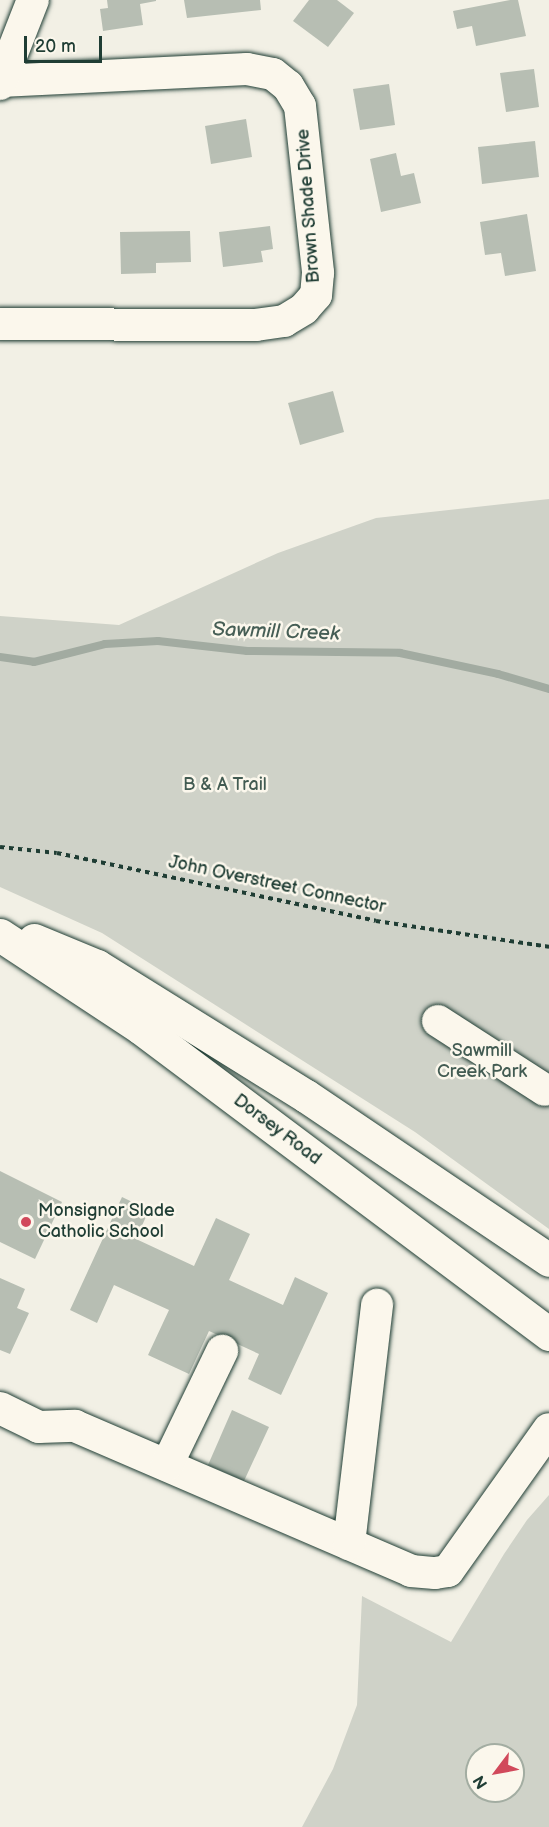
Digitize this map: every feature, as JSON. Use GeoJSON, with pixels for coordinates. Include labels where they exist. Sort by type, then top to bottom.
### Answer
{"type":"FeatureCollection","features":[{"type":"Feature","properties":{"kind":"main road"},"geometry":{"type":"LineString","coordinates":[[0,926],[97,966],[306,1096],[549,1260]]}},
{"type":"Feature","properties":{"kind":"main road","name":"Dorsey Road"},"geometry":{"type":"LineString","coordinates":[[0,935],[141,1028],[549,1334]]}},
{"type":"Feature","properties":{"kind":"street"},"geometry":{"type":"LineString","coordinates":[[0,82],[33,0]]}},
{"type":"Feature","properties":{"kind":"street","name":"Brown Shade Drive"},"geometry":{"type":"LineString","coordinates":[[0,82],[247,69],[273,74],[288,86],[300,106],[318,273],[315,295],[304,309],[284,321],[256,325],[0,324]]}},
{"type":"Feature","properties":{"kind":"street"},"geometry":{"type":"LineString","coordinates":[[438,1022],[548,1089]]}},
{"type":"Feature","properties":{"kind":"street"},"geometry":{"type":"LineString","coordinates":[[349,1544],[377,1305]]}},
{"type":"Feature","properties":{"kind":"street"},"geometry":{"type":"LineString","coordinates":[[167,1465],[222,1351]]}},
{"type":"Feature","properties":{"kind":"street"},"geometry":{"type":"LineString","coordinates":[[0,1408],[39,1427],[75,1426],[411,1571],[435,1573],[448,1571],[549,1429]]}},
{"type":"Feature","properties":{"kind":"street"},"geometry":{"type":"LineString","coordinates":[[519,1470],[549,1462]]}},
{"type":"Feature","properties":{"kind":"path","name":"John Overstreet Connector"},"geometry":{"type":"LineString","coordinates":[[0,847],[57,853],[376,921],[549,947]]}},
{"type":"Feature","properties":{"kind":"green space","name":"B & A Trail"},"geometry":{"type":"Polygon","coordinates":[[[549,499],[549,1229],[415,1132],[102,933],[0,887],[0,616],[119,625],[278,553],[376,518],[549,499]]]}},
{"type":"Feature","properties":{"kind":"green space"},"geometry":{"type":"Polygon","coordinates":[[[549,1495],[549,1827],[302,1827],[333,1769],[357,1705],[362,1596],[451,1642],[527,1520],[549,1495]]]}},
{"type":"Feature","properties":{"kind":"building"},"geometry":{"type":"Polygon","coordinates":[[[107,0],[156,1],[140,4],[143,25],[103,31],[100,9],[108,8],[107,0]]]}},
{"type":"Feature","properties":{"kind":"building"},"geometry":{"type":"Polygon","coordinates":[[[184,0],[260,0],[261,10],[187,18],[184,0]]]}},
{"type":"Feature","properties":{"kind":"building"},"geometry":{"type":"Polygon","coordinates":[[[309,0],[337,0],[354,13],[328,47],[293,21],[309,0]]]}},
{"type":"Feature","properties":{"kind":"building"},"geometry":{"type":"Polygon","coordinates":[[[518,0],[526,36],[476,46],[472,26],[457,29],[453,11],[518,0]]]}},
{"type":"Feature","properties":{"kind":"building"},"geometry":{"type":"Polygon","coordinates":[[[534,69],[539,107],[506,112],[500,73],[534,69]]]}},
{"type":"Feature","properties":{"kind":"building"},"geometry":{"type":"Polygon","coordinates":[[[389,84],[395,125],[360,130],[353,89],[389,84]]]}},
{"type":"Feature","properties":{"kind":"building"},"geometry":{"type":"Polygon","coordinates":[[[246,119],[252,157],[211,164],[205,126],[246,119]]]}},
{"type":"Feature","properties":{"kind":"building"},"geometry":{"type":"Polygon","coordinates":[[[535,141],[539,177],[482,184],[478,147],[535,141]]]}},
{"type":"Feature","properties":{"kind":"building"},"geometry":{"type":"Polygon","coordinates":[[[396,153],[401,176],[414,173],[421,203],[381,212],[370,159],[396,153]]]}},
{"type":"Feature","properties":{"kind":"building"},"geometry":{"type":"Polygon","coordinates":[[[527,214],[536,271],[505,276],[501,253],[485,255],[480,222],[527,214]]]}},
{"type":"Feature","properties":{"kind":"building"},"geometry":{"type":"Polygon","coordinates":[[[270,226],[273,249],[261,251],[263,262],[223,267],[219,232],[270,226]]]}},
{"type":"Feature","properties":{"kind":"building"},"geometry":{"type":"Polygon","coordinates":[[[190,231],[191,262],[156,263],[156,273],[121,274],[120,232],[190,231]]]}},
{"type":"Feature","properties":{"kind":"building"},"geometry":{"type":"Polygon","coordinates":[[[333,391],[344,432],[300,445],[288,403],[333,391]]]}},
{"type":"Feature","properties":{"kind":"building","name":"Monsignor Slade Catholic School"},"geometry":{"type":"Polygon","coordinates":[[[0,1171],[62,1202],[35,1259],[0,1242],[0,1171]]]}},
{"type":"Feature","properties":{"kind":"building"},"geometry":{"type":"Polygon","coordinates":[[[122,1197],[149,1210],[136,1239],[194,1266],[216,1218],[250,1234],[229,1280],[283,1305],[295,1277],[328,1293],[281,1395],[248,1379],[259,1354],[209,1331],[189,1374],[148,1355],[169,1310],[114,1285],[97,1323],[70,1310],[122,1197]]]}},
{"type":"Feature","properties":{"kind":"building"},"geometry":{"type":"Polygon","coordinates":[[[0,1278],[25,1289],[17,1308],[29,1313],[10,1354],[0,1350],[0,1278]]]}},
{"type":"Feature","properties":{"kind":"building"},"geometry":{"type":"Polygon","coordinates":[[[232,1410],[269,1427],[244,1481],[208,1465],[232,1410]]]}},
{"type":"Feature","properties":{"kind":"waterway","name":"Sawmill Creek"},"geometry":{"type":"LineString","coordinates":[[0,657],[34,662],[105,644],[158,641],[247,651],[400,653],[498,674],[549,689]]}},
{"type":"Feature","properties":{"kind":"place","name":"Monsignor Slade Catholic School"},"geometry":{"type":"Point","coordinates":[26,1222]}},
{"type":"Feature","properties":{"kind":"park label","name":"Sawmill Creek Park"},"geometry":{"type":"Point","coordinates":[482,1062]}}]}
